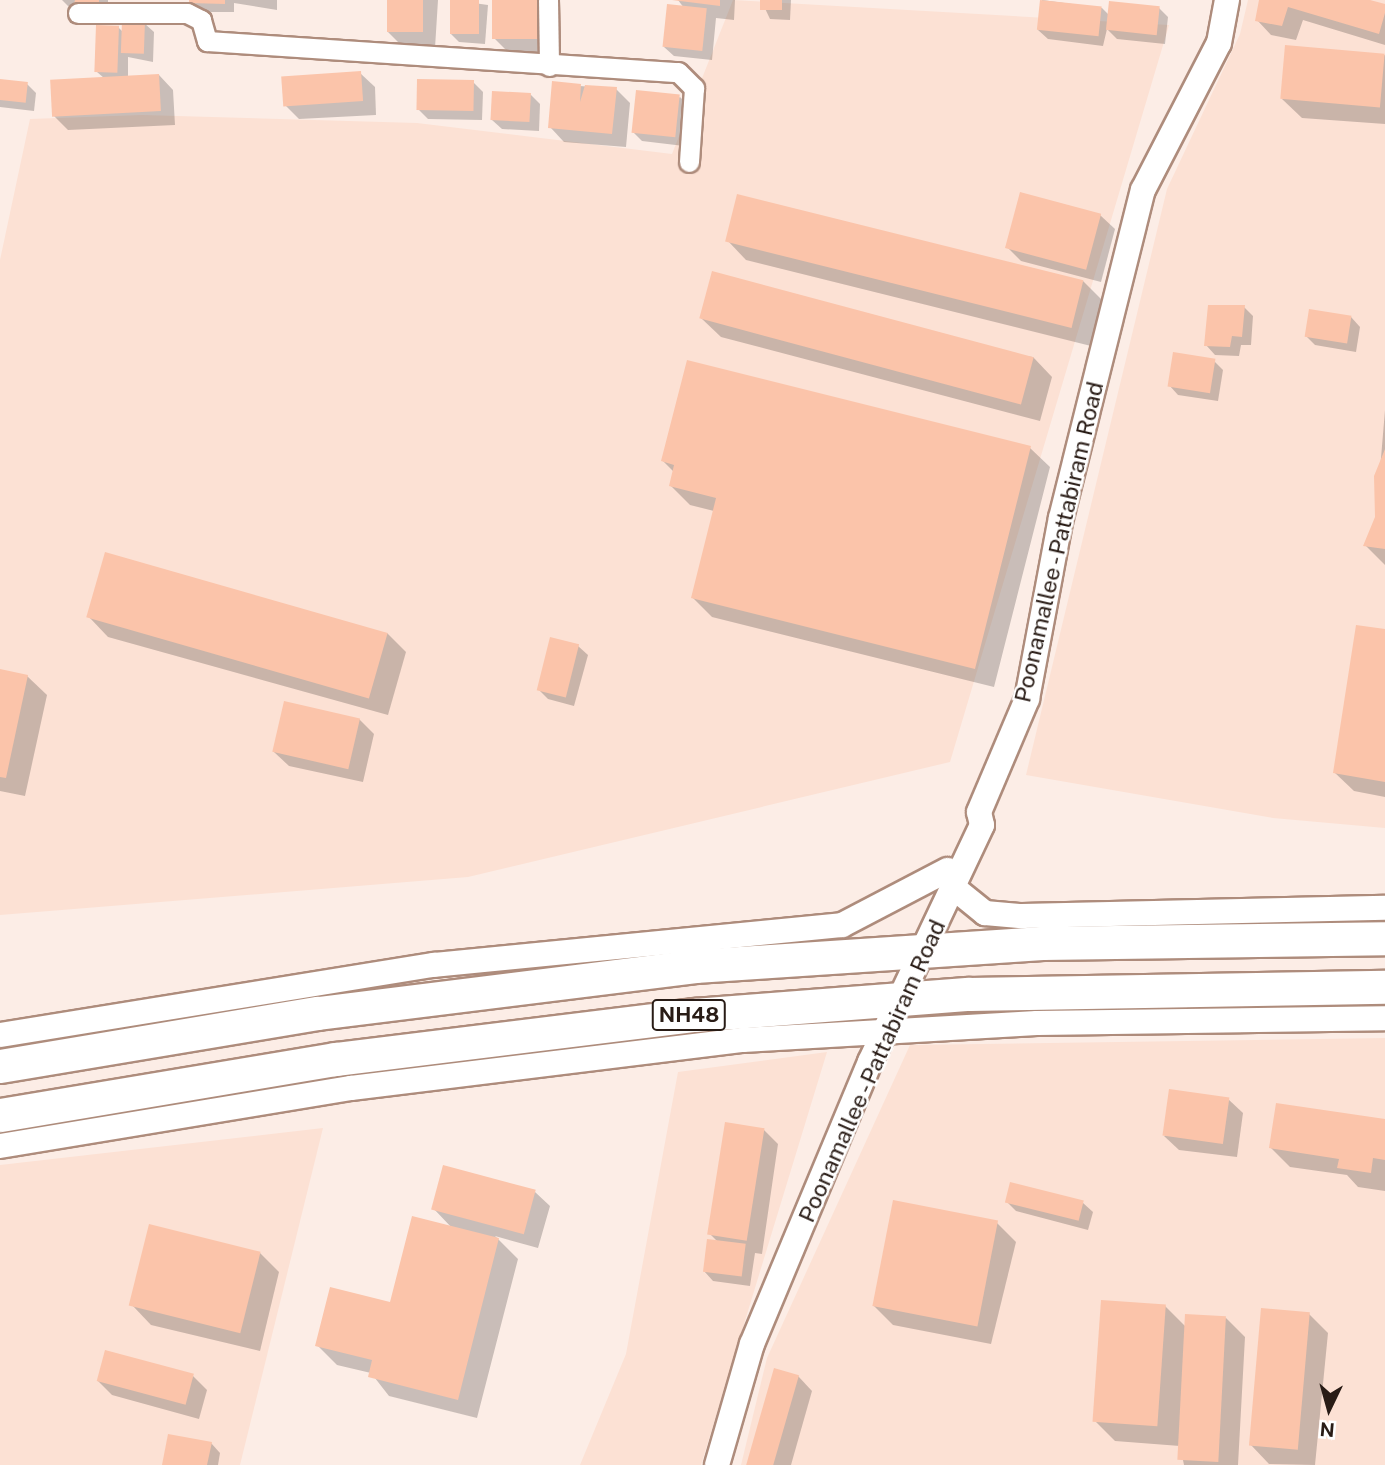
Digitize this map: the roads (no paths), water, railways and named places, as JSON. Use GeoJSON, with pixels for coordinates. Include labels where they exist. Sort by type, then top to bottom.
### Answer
{"type":"FeatureCollection","features":[{"type":"Feature","properties":{"kind":"highway","name":"NH48"},"geometry":{"type":"LineString","coordinates":[[0,1066],[535,983],[919,949],[1010,944],[1385,938]]}},
{"type":"Feature","properties":{"kind":"highway","name":"NH48"},"geometry":{"type":"LineString","coordinates":[[0,1115],[546,1030],[889,1015],[1385,987]]}},
{"type":"Feature","properties":{"kind":"street"},"geometry":{"type":"LineString","coordinates":[[548,0],[549,66]]}},
{"type":"Feature","properties":{"kind":"street","name":"Poonamallee - Pattabiram Road"},"geometry":{"type":"LineString","coordinates":[[717,1465],[752,1344],[889,1015],[950,879],[968,821],[979,812],[1027,699],[1061,518],[1143,190],[1219,43],[1227,0]]}},
{"type":"Feature","properties":{"kind":"street"},"geometry":{"type":"LineString","coordinates":[[78,13],[187,13],[201,20],[207,41],[688,76],[694,88],[689,162]]}},
{"type":"Feature","properties":{"kind":"street"},"geometry":{"type":"LineString","coordinates":[[0,1035],[448,963],[842,925],[950,879],[985,913],[1010,944]]}},
{"type":"Feature","properties":{"kind":"street"},"geometry":{"type":"LineString","coordinates":[[985,913],[1385,908]]}},
{"type":"Feature","properties":{"kind":"street"},"geometry":{"type":"LineString","coordinates":[[0,1146],[485,1069],[889,1015],[1385,1018]]}}]}
